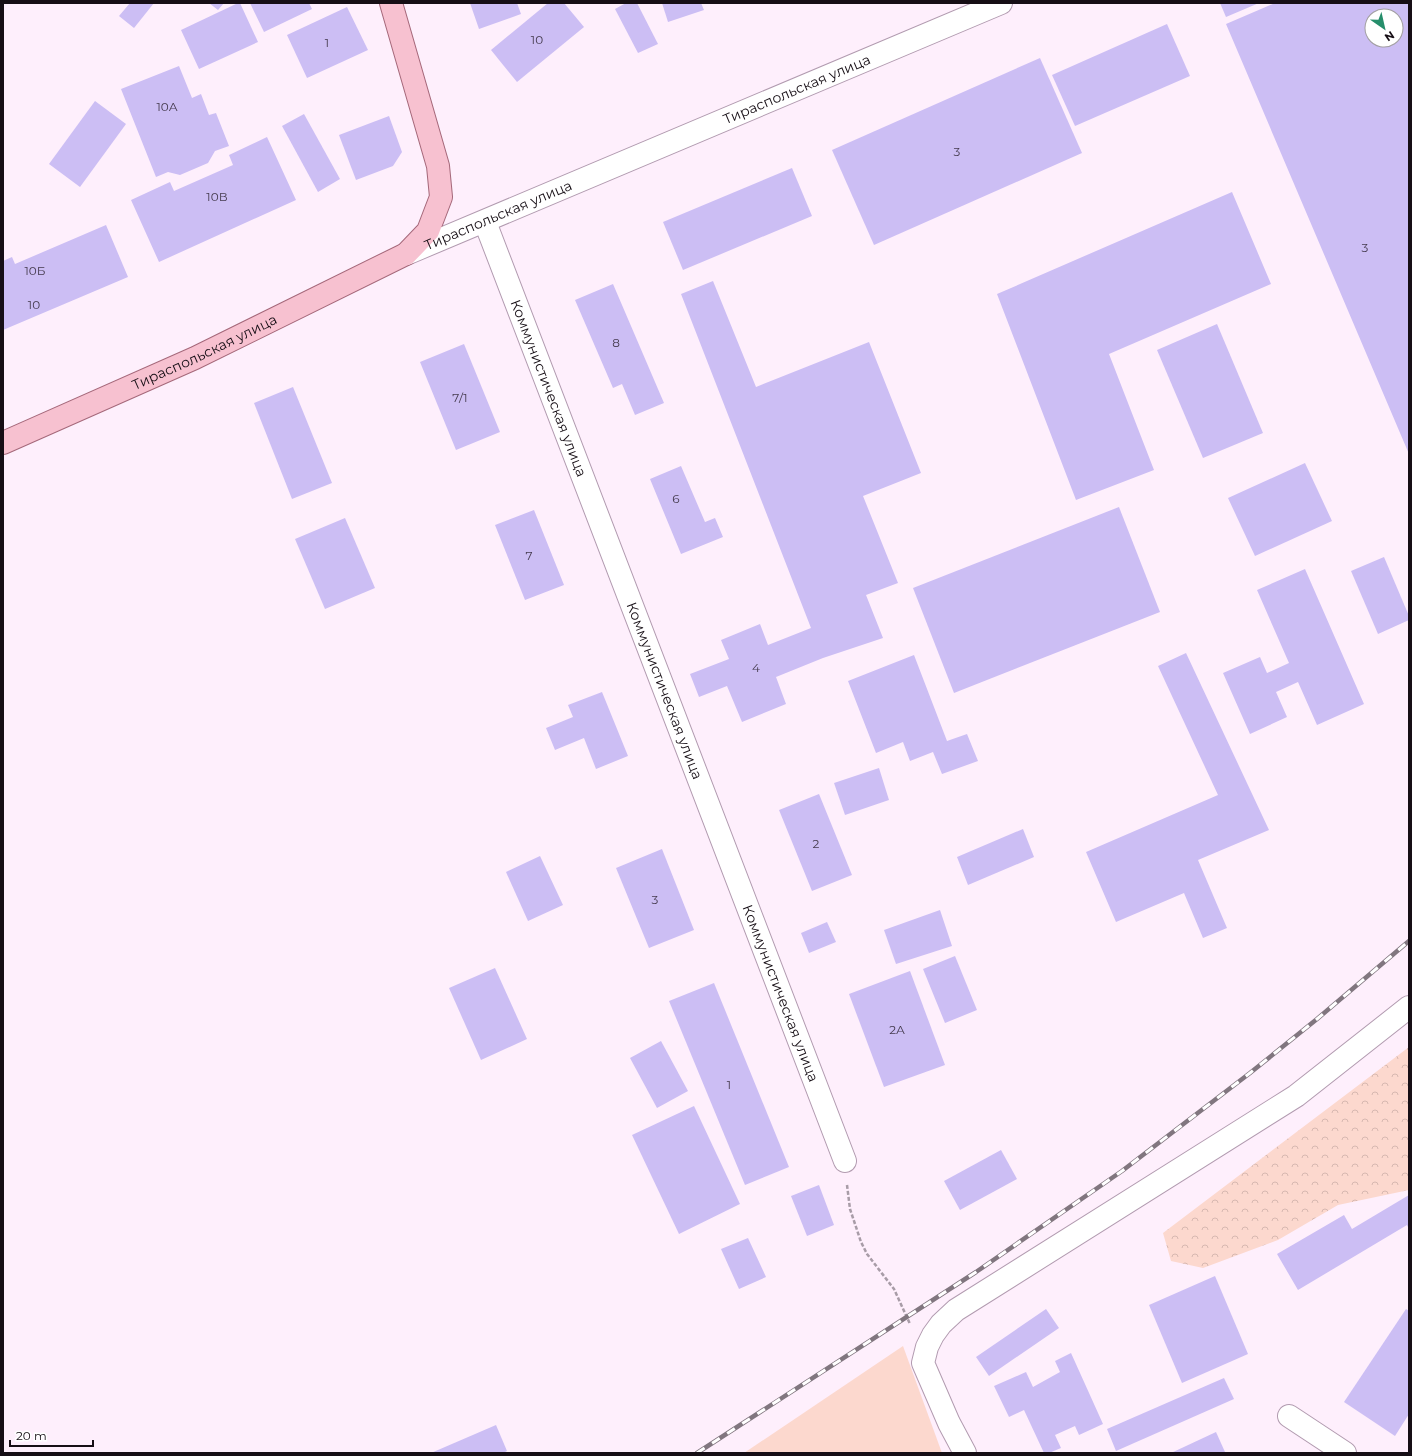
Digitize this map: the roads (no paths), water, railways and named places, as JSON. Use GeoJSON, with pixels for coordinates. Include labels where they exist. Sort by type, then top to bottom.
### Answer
{"type":"FeatureCollection","features":[{"type":"Feature","properties":{"kind":"main road"},"geometry":{"type":"LineString","coordinates":[[390,4],[438,166],[441,197],[428,231],[406,254]]}},
{"type":"Feature","properties":{"kind":"main road","name":"Тираспольская улица"},"geometry":{"type":"LineString","coordinates":[[3,443],[195,358],[406,254]]}},
{"type":"Feature","properties":{"kind":"street","name":"Тираспольская улица"},"geometry":{"type":"LineString","coordinates":[[406,254],[991,5]]}},
{"type":"Feature","properties":{"kind":"street","name":"Коммунистическая улица"},"geometry":{"type":"LineString","coordinates":[[484,222],[845,1160]]}},
{"type":"Feature","properties":{"kind":"street"},"geometry":{"type":"LineString","coordinates":[[965,1453],[949,1423],[923,1363],[927,1347],[941,1324],[956,1310],[1296,1096],[1409,1007]]}},
{"type":"Feature","properties":{"kind":"street"},"geometry":{"type":"LineString","coordinates":[[1289,1416],[1345,1453]]}},
{"type":"Feature","properties":{"kind":"railway"},"geometry":{"type":"LineString","coordinates":[[697,1453],[976,1272],[1122,1171],[1250,1073],[1317,1019],[1409,941]]}}]}
